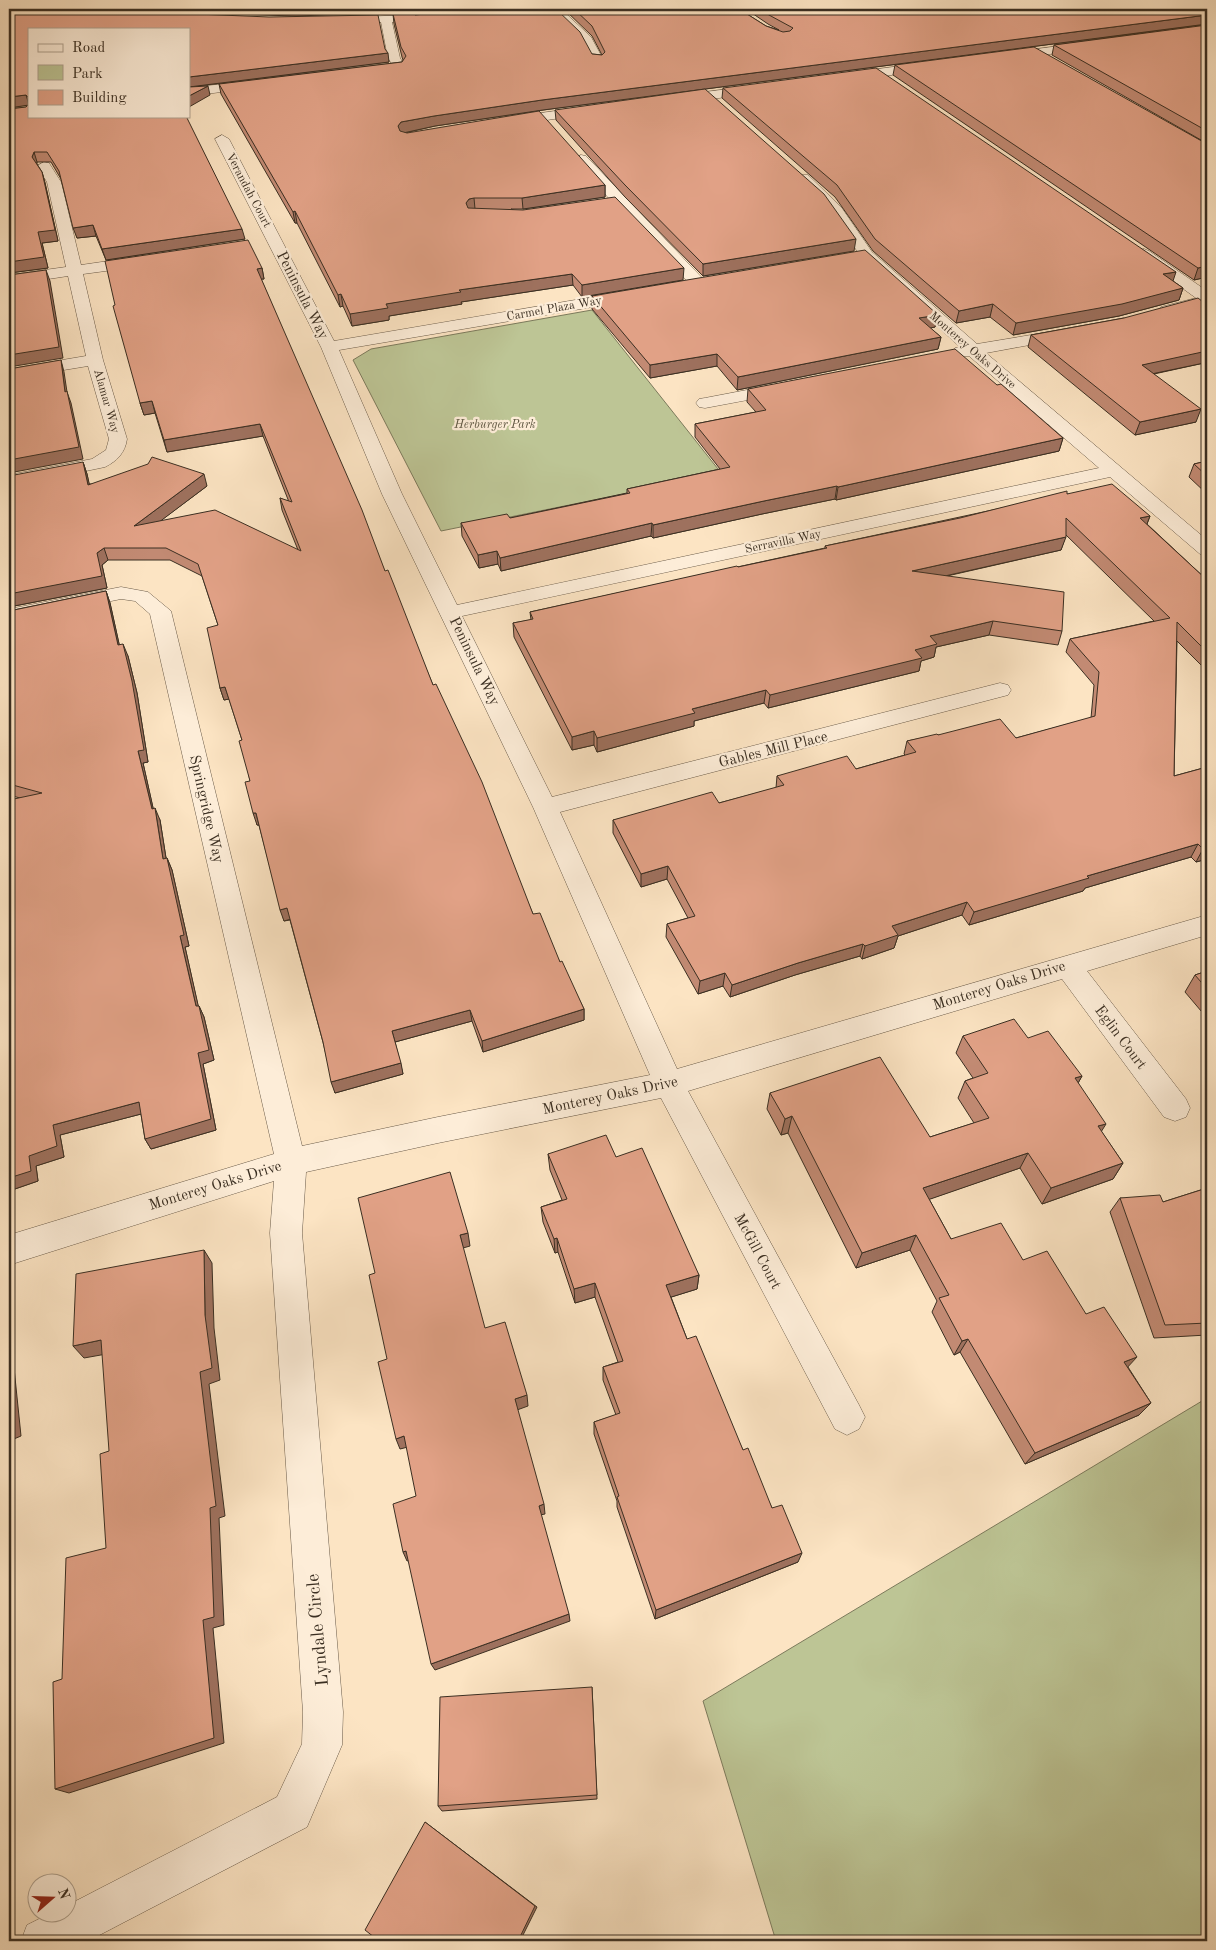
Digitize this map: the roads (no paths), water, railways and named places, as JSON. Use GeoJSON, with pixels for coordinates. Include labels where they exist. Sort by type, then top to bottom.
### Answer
{"type":"FeatureCollection","features":[{"type":"Feature","properties":{"kind":"street"},"geometry":{"type":"LineString","coordinates":[[334,21],[386,19],[504,9]]}},
{"type":"Feature","properties":{"kind":"street"},"geometry":{"type":"LineString","coordinates":[[555,9],[587,39],[598,60]]}},
{"type":"Feature","properties":{"kind":"street"},"geometry":{"type":"LineString","coordinates":[[351,73],[399,67],[394,58],[386,19]]}},
{"type":"Feature","properties":{"kind":"street"},"geometry":{"type":"LineString","coordinates":[[997,58],[1103,44]]}},
{"type":"Feature","properties":{"kind":"street"},"geometry":{"type":"LineString","coordinates":[[1036,53],[1054,62]]}},
{"type":"Feature","properties":{"kind":"street"},"geometry":{"type":"LineString","coordinates":[[832,79],[948,64]]}},
{"type":"Feature","properties":{"kind":"street"},"geometry":{"type":"LineString","coordinates":[[878,73],[895,84]]}},
{"type":"Feature","properties":{"kind":"street"},"geometry":{"type":"LineString","coordinates":[[190,92],[275,82]]}},
{"type":"Feature","properties":{"kind":"street"},"geometry":{"type":"LineString","coordinates":[[661,102],[775,87]]}},
{"type":"Feature","properties":{"kind":"street"},"geometry":{"type":"LineString","coordinates":[[710,96],[724,109]]}},
{"type":"Feature","properties":{"kind":"street"},"geometry":{"type":"LineString","coordinates":[[489,124],[602,109]]}},
{"type":"Feature","properties":{"kind":"street"},"geometry":{"type":"LineString","coordinates":[[543,116],[556,131]]}},
{"type":"Feature","properties":{"kind":"street","name":"Verandah Court"},"geometry":{"type":"LineString","coordinates":[[222,139],[267,242]]}},
{"type":"Feature","properties":{"kind":"street"},"geometry":{"type":"LineString","coordinates":[[575,152],[618,201],[699,284]]}},
{"type":"Feature","properties":{"kind":"street","name":"Alamar Way"},"geometry":{"type":"LineString","coordinates":[[9,480],[81,467],[111,456],[117,448],[118,439],[95,360],[76,270],[54,182],[44,166]]}},
{"type":"Feature","properties":{"kind":"street","name":"Monterey Oaks Drive"},"geometry":{"type":"LineString","coordinates":[[792,168],[836,210],[867,255],[973,350],[1207,550]]}},
{"type":"Feature","properties":{"kind":"street"},"geometry":{"type":"LineString","coordinates":[[600,204],[618,201]]}},
{"type":"Feature","properties":{"kind":"street","name":"Peninsula Way"},"geometry":{"type":"LineString","coordinates":[[267,242],[330,347],[392,494],[452,612],[545,807],[669,1084]]}},
{"type":"Feature","properties":{"kind":"street"},"geometry":{"type":"LineString","coordinates":[[1133,247],[1207,299]]}},
{"type":"Feature","properties":{"kind":"street"},"geometry":{"type":"LineString","coordinates":[[849,258],[867,255]]}},
{"type":"Feature","properties":{"kind":"street"},"geometry":{"type":"LineString","coordinates":[[9,280],[153,259]]}},
{"type":"Feature","properties":{"kind":"street"},"geometry":{"type":"LineString","coordinates":[[679,287],[717,281]]}},
{"type":"Feature","properties":{"kind":"street","name":"Carmel Plaza Way"},"geometry":{"type":"LineString","coordinates":[[330,347],[650,292]]}},
{"type":"Feature","properties":{"kind":"street"},"geometry":{"type":"LineString","coordinates":[[1149,315],[1207,299]]}},
{"type":"Feature","properties":{"kind":"street"},"geometry":{"type":"LineString","coordinates":[[944,356],[1085,330]]}},
{"type":"Feature","properties":{"kind":"street"},"geometry":{"type":"LineString","coordinates":[[9,374],[95,360]]}},
{"type":"Feature","properties":{"kind":"street"},"geometry":{"type":"LineString","coordinates":[[705,403],[801,384]]}},
{"type":"Feature","properties":{"kind":"street","name":"Serravilla Way"},"geometry":{"type":"LineString","coordinates":[[452,612],[1114,470]]}},
{"type":"Feature","properties":{"kind":"street","name":"Springridge Way"},"geometry":{"type":"LineString","coordinates":[[9,615],[121,592],[142,596],[160,611],[291,1162]]}},
{"type":"Feature","properties":{"kind":"street","name":"Gables Mill Place"},"geometry":{"type":"LineString","coordinates":[[545,807],[1000,690]]}},
{"type":"Feature","properties":{"kind":"street","name":"Monterey Oaks Drive"},"geometry":{"type":"LineString","coordinates":[[9,1250],[291,1162],[669,1084],[1207,924]]}},
{"type":"Feature","properties":{"kind":"street","name":"Eglin Court"},"geometry":{"type":"LineString","coordinates":[[1067,965],[1175,1108]]}},
{"type":"Feature","properties":{"kind":"street","name":"McGill Court"},"geometry":{"type":"LineString","coordinates":[[669,1084],[847,1417]]}},
{"type":"Feature","properties":{"kind":"street","name":"Lyndale Circle"},"geometry":{"type":"LineString","coordinates":[[43,1941],[292,1812],[322,1745],[324,1712],[286,1233],[291,1162]]}},
{"type":"Feature","properties":{"kind":"park label","name":"Herburger Park"},"geometry":{"type":"Point","coordinates":[495,424]}}]}
